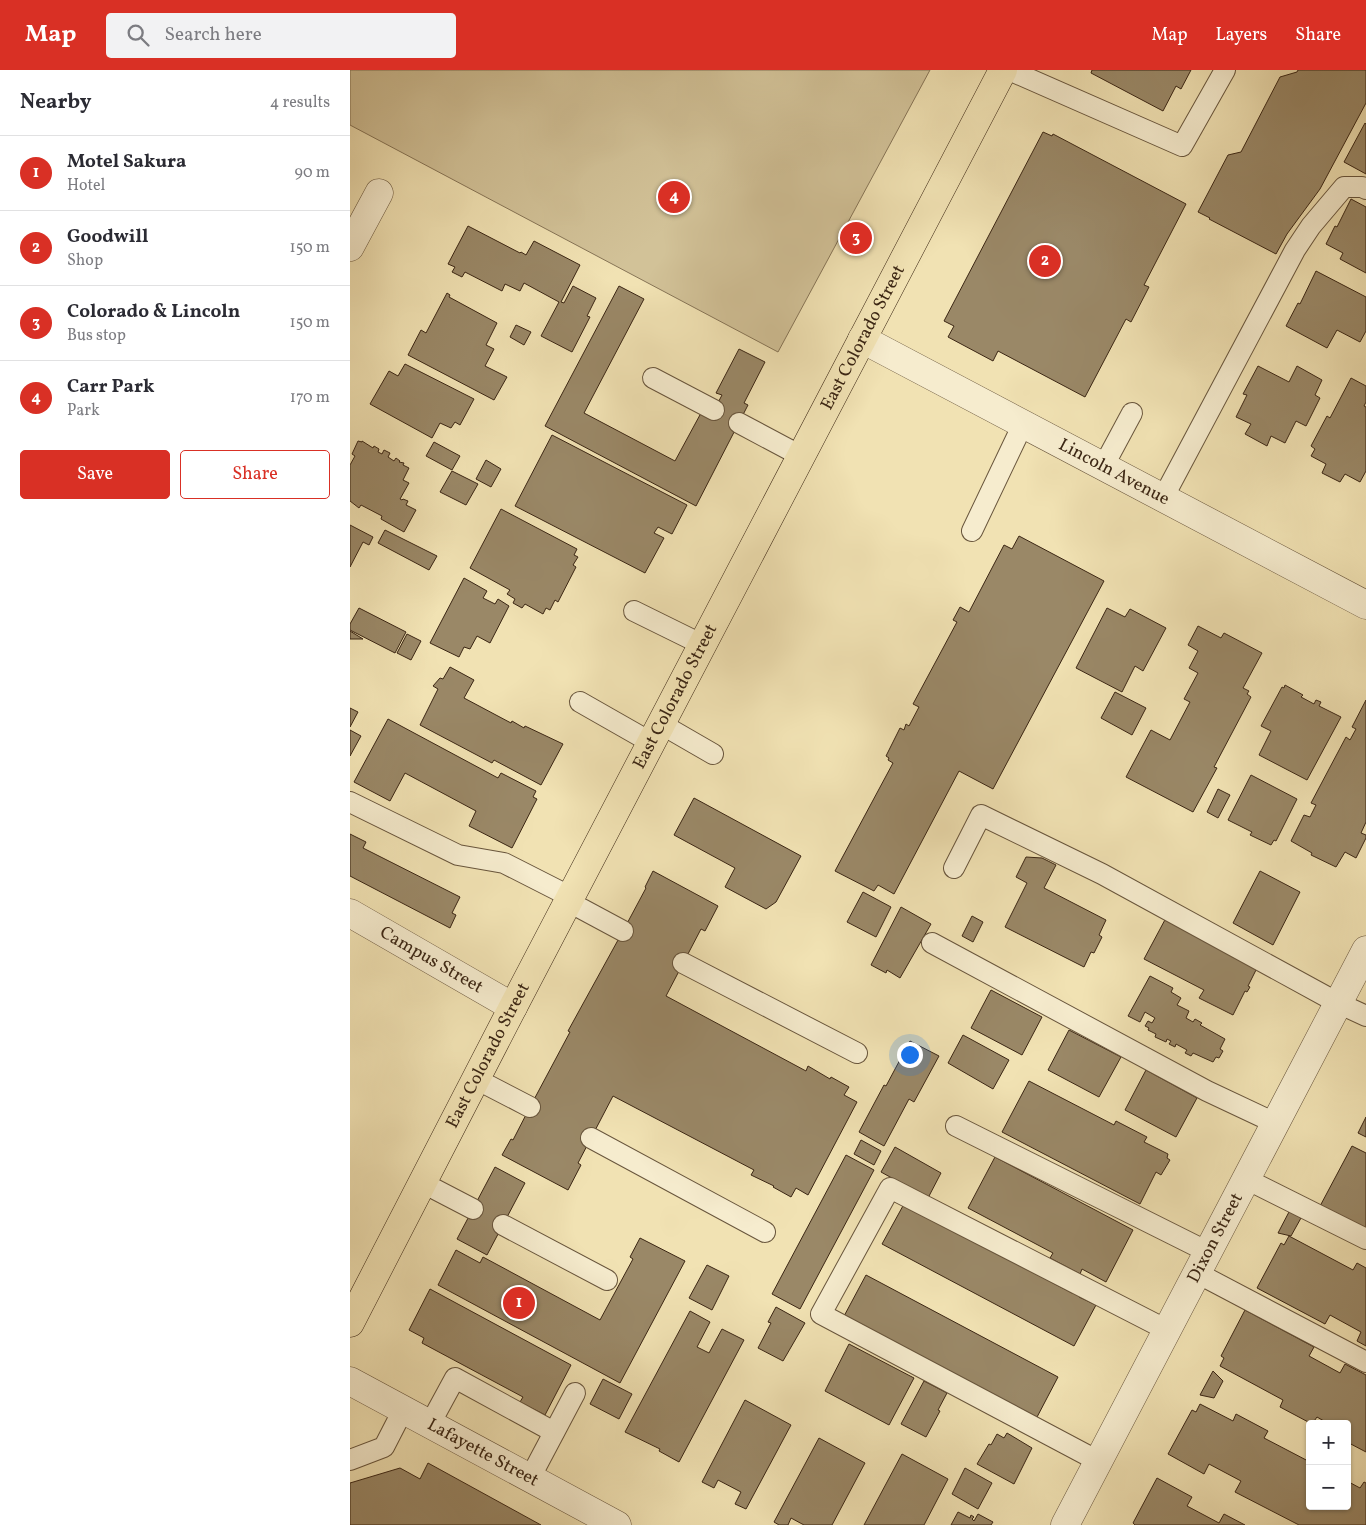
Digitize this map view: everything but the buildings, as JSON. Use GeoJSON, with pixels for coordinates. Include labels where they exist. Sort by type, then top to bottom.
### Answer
{"type":"FeatureCollection","features":[{"type":"Feature","properties":{"kind":"main road","name":"East Colorado Street"},"geometry":{"type":"LineString","coordinates":[[350,1323],[1003,70]]}},
{"type":"Feature","properties":{"kind":"street"},"geometry":{"type":"LineString","coordinates":[[350,247],[379,193]]}},
{"type":"Feature","properties":{"kind":"street","name":"Lincoln Avenue"},"geometry":{"type":"LineString","coordinates":[[862,339],[1366,606]]}},
{"type":"Feature","properties":{"kind":"street","name":"Campus Street"},"geometry":{"type":"LineString","coordinates":[[350,913],[513,1007]]}},
{"type":"Feature","properties":{"kind":"street","name":"Dixon Street"},"geometry":{"type":"LineString","coordinates":[[1065,1525],[1366,950]]}},
{"type":"Feature","properties":{"kind":"street","name":"Lafayette Street"},"geometry":{"type":"LineString","coordinates":[[350,1381],[617,1525]]}},
{"type":"Feature","properties":{"kind":"lane"},"geometry":{"type":"LineString","coordinates":[[1008,70],[1182,146],[1225,70]]}},
{"type":"Feature","properties":{"kind":"lane"},"geometry":{"type":"LineString","coordinates":[[1163,498],[1295,250],[1311,226],[1344,187],[1362,187],[1366,189]]}},
{"type":"Feature","properties":{"kind":"lane"},"geometry":{"type":"LineString","coordinates":[[652,378],[714,410]]}},
{"type":"Feature","properties":{"kind":"lane"},"geometry":{"type":"LineString","coordinates":[[1103,467],[1132,413]]}},
{"type":"Feature","properties":{"kind":"lane"},"geometry":{"type":"LineString","coordinates":[[739,423],[801,456]]}},
{"type":"Feature","properties":{"kind":"lane"},"geometry":{"type":"LineString","coordinates":[[972,531],[1023,424]]}},
{"type":"Feature","properties":{"kind":"lane"},"geometry":{"type":"LineString","coordinates":[[634,611],[703,645]]}},
{"type":"Feature","properties":{"kind":"lane"},"geometry":{"type":"LineString","coordinates":[[580,702],[656,734],[713,754]]}},
{"type":"Feature","properties":{"kind":"lane"},"geometry":{"type":"LineString","coordinates":[[350,802],[458,854],[504,864],[623,931]]}},
{"type":"Feature","properties":{"kind":"lane"},"geometry":{"type":"LineString","coordinates":[[954,868],[981,815],[1102,874],[1338,1004],[1366,1016]]}},
{"type":"Feature","properties":{"kind":"lane"},"geometry":{"type":"LineString","coordinates":[[932,943],[1207,1091],[1276,1123]]}},
{"type":"Feature","properties":{"kind":"lane"},"geometry":{"type":"LineString","coordinates":[[683,963],[857,1053]]}},
{"type":"Feature","properties":{"kind":"lane"},"geometry":{"type":"LineString","coordinates":[[476,1079],[530,1107]]}},
{"type":"Feature","properties":{"kind":"lane"},"geometry":{"type":"LineString","coordinates":[[956,1126],[1202,1262],[1366,1362]]}},
{"type":"Feature","properties":{"kind":"lane"},"geometry":{"type":"LineString","coordinates":[[590,1138],[765,1232]]}},
{"type":"Feature","properties":{"kind":"lane"},"geometry":{"type":"LineString","coordinates":[[1246,1179],[1366,1239]]}},
{"type":"Feature","properties":{"kind":"lane"},"geometry":{"type":"LineString","coordinates":[[423,1183],[473,1209]]}},
{"type":"Feature","properties":{"kind":"lane"},"geometry":{"type":"LineString","coordinates":[[1098,1461],[822,1314],[890,1188],[1167,1330]]}},
{"type":"Feature","properties":{"kind":"lane"},"geometry":{"type":"LineString","coordinates":[[503,1225],[607,1280]]}},
{"type":"Feature","properties":{"kind":"lane"},"geometry":{"type":"LineString","coordinates":[[430,1424],[455,1378],[554,1432]]}},
{"type":"Feature","properties":{"kind":"lane"},"geometry":{"type":"LineString","coordinates":[[530,1478],[575,1393]]}},
{"type":"Feature","properties":{"kind":"lane"},"geometry":{"type":"LineString","coordinates":[[350,1460],[384,1447],[403,1410]]}},
{"type":"Feature","properties":{"kind":"shaded area"},"geometry":{"type":"Polygon","coordinates":[[[350,70],[930,70],[778,352],[350,125],[350,70]]]}},
{"type":"Feature","properties":{"kind":"place","name":"Carr Park"},"geometry":{"type":"Point","coordinates":[674,197]}},
{"type":"Feature","properties":{"kind":"place","name":"Colorado & Lincoln"},"geometry":{"type":"Point","coordinates":[856,238]}},
{"type":"Feature","properties":{"kind":"place","name":"Goodwill"},"geometry":{"type":"Point","coordinates":[1045,261]}},
{"type":"Feature","properties":{"kind":"place","name":"Motel Sakura"},"geometry":{"type":"Point","coordinates":[519,1303]}}]}
